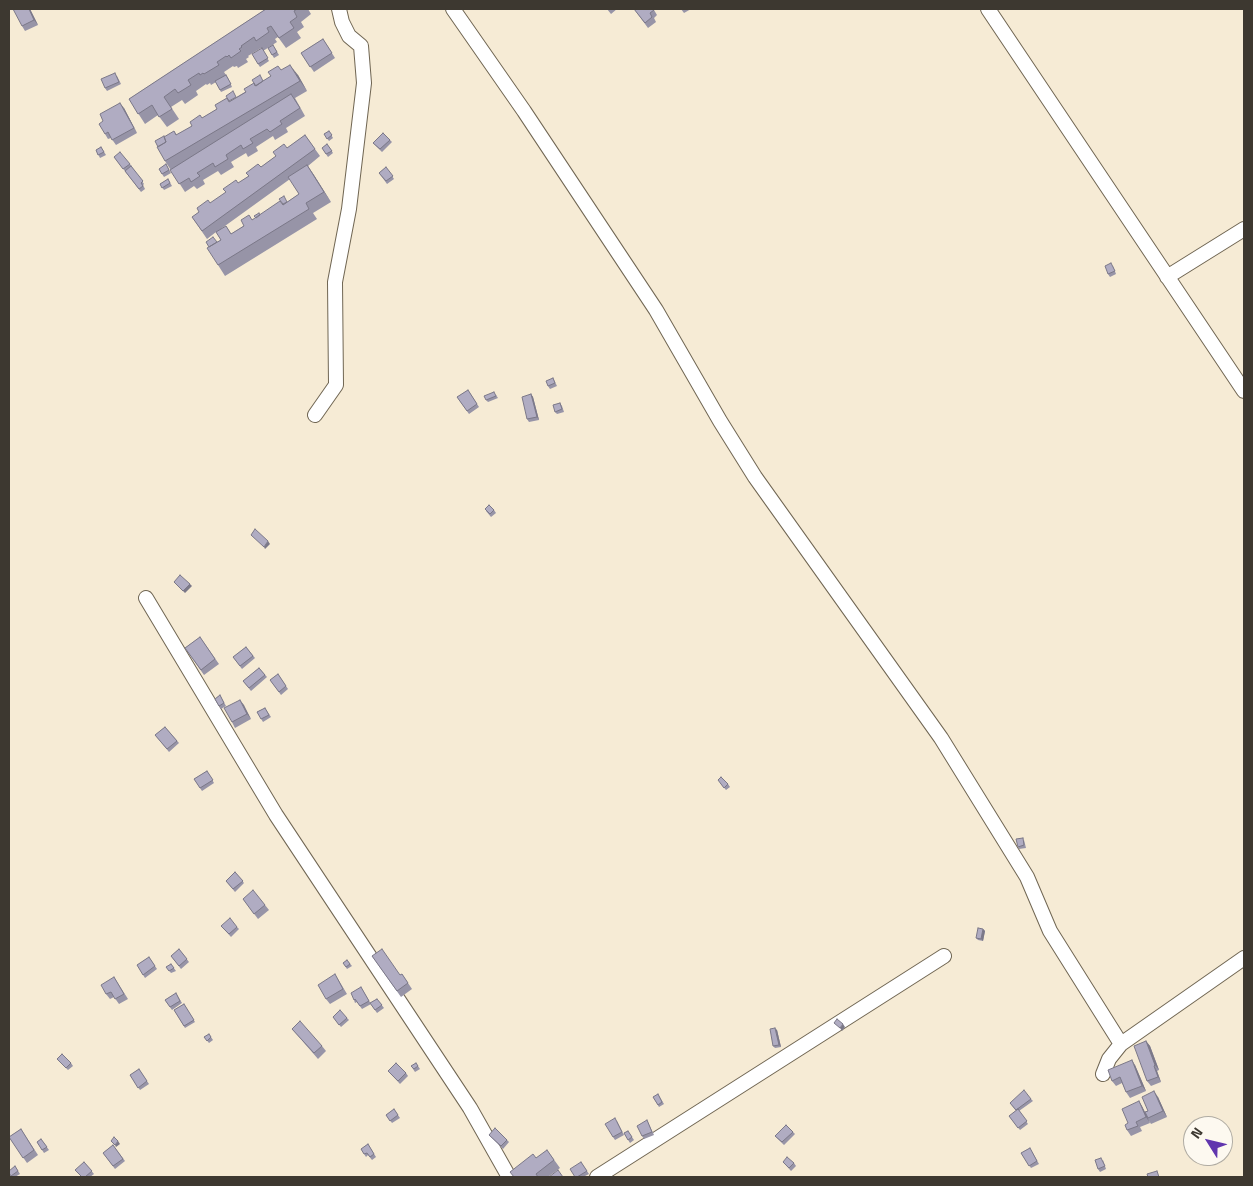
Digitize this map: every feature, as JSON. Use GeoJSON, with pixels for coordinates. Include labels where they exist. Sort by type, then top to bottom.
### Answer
{"type":"FeatureCollection","features":[{"type":"Feature","properties":{"kind":"street"},"geometry":{"type":"LineString","coordinates":[[315,415],[336,385],[335,282],[350,209],[364,83],[361,46],[349,36],[342,22],[339,9]]}},
{"type":"Feature","properties":{"kind":"street"},"geometry":{"type":"LineString","coordinates":[[453,9],[524,111],[656,310],[755,476],[941,738],[1027,877],[1050,931],[1121,1044]]}},
{"type":"Feature","properties":{"kind":"street"},"geometry":{"type":"LineString","coordinates":[[988,9],[1244,391]]}},
{"type":"Feature","properties":{"kind":"street"},"geometry":{"type":"LineString","coordinates":[[1167,276],[1244,229]]}},
{"type":"Feature","properties":{"kind":"street"},"geometry":{"type":"LineString","coordinates":[[146,598],[276,815],[470,1108],[509,1177]]}},
{"type":"Feature","properties":{"kind":"street"},"geometry":{"type":"LineString","coordinates":[[597,1177],[944,956]]}},
{"type":"Feature","properties":{"kind":"street"},"geometry":{"type":"LineString","coordinates":[[1103,1074],[1109,1058],[1121,1044],[1244,958]]}},
{"type":"Feature","properties":{"kind":"building"},"geometry":{"type":"Polygon","coordinates":[[[13,9],[29,9],[34,20],[22,26],[13,9]]]}},
{"type":"Feature","properties":{"kind":"building"},"geometry":{"type":"Polygon","coordinates":[[[266,9],[297,9],[294,11],[297,17],[290,22],[294,28],[279,38],[271,26],[267,28],[269,32],[256,41],[254,37],[241,46],[239,49],[241,51],[231,58],[229,55],[226,56],[217,62],[219,65],[204,74],[200,75],[199,73],[188,80],[191,85],[178,93],[175,89],[164,97],[172,109],[159,117],[152,105],[138,114],[129,99],[266,9]]]}},
{"type":"Feature","properties":{"kind":"building"},"geometry":{"type":"Polygon","coordinates":[[[634,9],[654,10],[650,13],[652,17],[645,23],[634,9]]]}},
{"type":"Feature","properties":{"kind":"building"},"geometry":{"type":"Polygon","coordinates":[[[323,39],[332,53],[310,67],[301,53],[323,39]]]}},
{"type":"Feature","properties":{"kind":"building"},"geometry":{"type":"Polygon","coordinates":[[[273,45],[277,52],[272,55],[268,48],[273,45]]]}},
{"type":"Feature","properties":{"kind":"building"},"geometry":{"type":"Polygon","coordinates":[[[262,48],[268,58],[258,64],[252,54],[262,48]]]}},
{"type":"Feature","properties":{"kind":"building"},"geometry":{"type":"Polygon","coordinates":[[[290,65],[300,81],[165,161],[157,147],[166,142],[164,137],[174,131],[176,135],[192,126],[190,122],[200,115],[202,118],[217,109],[215,105],[227,98],[229,102],[246,92],[244,89],[254,83],[255,86],[271,76],[268,72],[278,66],[281,70],[290,65]]]}},
{"type":"Feature","properties":{"kind":"building"},"geometry":{"type":"Polygon","coordinates":[[[115,73],[119,82],[105,88],[101,79],[115,73]]]}},
{"type":"Feature","properties":{"kind":"building"},"geometry":{"type":"Polygon","coordinates":[[[226,75],[231,84],[220,90],[215,81],[226,75]]]}},
{"type":"Feature","properties":{"kind":"building"},"geometry":{"type":"Polygon","coordinates":[[[260,75],[263,81],[256,86],[252,80],[260,75]]]}},
{"type":"Feature","properties":{"kind":"building"},"geometry":{"type":"Polygon","coordinates":[[[233,91],[236,97],[229,101],[226,96],[233,91]]]}},
{"type":"Feature","properties":{"kind":"building"},"geometry":{"type":"Polygon","coordinates":[[[291,94],[300,108],[280,121],[282,124],[270,132],[267,129],[250,139],[253,143],[243,149],[241,145],[226,155],[228,159],[215,167],[213,163],[197,173],[200,176],[191,182],[189,178],[179,184],[170,170],[291,94]]]}},
{"type":"Feature","properties":{"kind":"building"},"geometry":{"type":"Polygon","coordinates":[[[120,103],[134,128],[112,140],[108,132],[105,134],[99,124],[103,121],[100,114],[120,103]]]}},
{"type":"Feature","properties":{"kind":"building"},"geometry":{"type":"Polygon","coordinates":[[[329,131],[332,135],[327,139],[324,134],[329,131]]]}},
{"type":"Feature","properties":{"kind":"building"},"geometry":{"type":"Polygon","coordinates":[[[383,133],[390,140],[380,149],[373,143],[383,133]]]}},
{"type":"Feature","properties":{"kind":"building"},"geometry":{"type":"Polygon","coordinates":[[[305,135],[315,149],[202,231],[192,217],[199,212],[197,208],[208,200],[210,203],[226,192],[223,189],[236,180],[238,183],[249,176],[246,173],[258,164],[261,167],[276,156],[273,152],[284,144],[287,148],[305,135]]]}},
{"type":"Feature","properties":{"kind":"building"},"geometry":{"type":"Polygon","coordinates":[[[164,136],[166,142],[158,147],[155,141],[164,136]]]}},
{"type":"Feature","properties":{"kind":"building"},"geometry":{"type":"Polygon","coordinates":[[[327,144],[332,151],[326,154],[322,148],[327,144]]]}},
{"type":"Feature","properties":{"kind":"building"},"geometry":{"type":"Polygon","coordinates":[[[101,147],[104,152],[98,155],[96,150],[101,147]]]}},
{"type":"Feature","properties":{"kind":"building"},"geometry":{"type":"Polygon","coordinates":[[[120,152],[130,164],[123,169],[114,157],[120,152]]]}},
{"type":"Feature","properties":{"kind":"building"},"geometry":{"type":"Polygon","coordinates":[[[166,164],[169,170],[162,174],[159,169],[166,164]]]}},
{"type":"Feature","properties":{"kind":"building"},"geometry":{"type":"Polygon","coordinates":[[[307,165],[324,192],[306,203],[309,209],[218,265],[207,248],[221,240],[216,232],[226,226],[231,234],[244,226],[241,220],[249,215],[252,220],[280,201],[283,205],[299,194],[288,177],[307,165]]]}},
{"type":"Feature","properties":{"kind":"building"},"geometry":{"type":"Polygon","coordinates":[[[131,166],[143,181],[141,183],[143,186],[139,189],[125,171],[131,166]]]}},
{"type":"Feature","properties":{"kind":"building"},"geometry":{"type":"Polygon","coordinates":[[[386,167],[393,176],[386,181],[379,173],[386,167]]]}},
{"type":"Feature","properties":{"kind":"building"},"geometry":{"type":"Polygon","coordinates":[[[168,179],[170,183],[162,188],[160,184],[168,179]]]}},
{"type":"Feature","properties":{"kind":"building"},"geometry":{"type":"Polygon","coordinates":[[[284,196],[287,202],[283,204],[279,199],[284,196]]]}},
{"type":"Feature","properties":{"kind":"building"},"geometry":{"type":"Polygon","coordinates":[[[213,237],[217,242],[209,247],[206,242],[213,237]]]}},
{"type":"Feature","properties":{"kind":"building"},"geometry":{"type":"Polygon","coordinates":[[[1111,263],[1115,271],[1108,274],[1105,266],[1111,263]]]}},
{"type":"Feature","properties":{"kind":"building"},"geometry":{"type":"Polygon","coordinates":[[[553,378],[555,383],[548,386],[546,381],[553,378]]]}},
{"type":"Feature","properties":{"kind":"building"},"geometry":{"type":"Polygon","coordinates":[[[468,390],[477,404],[467,411],[457,397],[468,390]]]}},
{"type":"Feature","properties":{"kind":"building"},"geometry":{"type":"Polygon","coordinates":[[[494,392],[496,396],[486,400],[484,396],[494,392]]]}},
{"type":"Feature","properties":{"kind":"building"},"geometry":{"type":"Polygon","coordinates":[[[531,394],[537,417],[527,419],[522,397],[531,394]]]}},
{"type":"Feature","properties":{"kind":"building"},"geometry":{"type":"Polygon","coordinates":[[[560,403],[562,409],[555,412],[553,405],[560,403]]]}},
{"type":"Feature","properties":{"kind":"building"},"geometry":{"type":"Polygon","coordinates":[[[489,505],[494,510],[490,514],[485,509],[489,505]]]}},
{"type":"Feature","properties":{"kind":"building"},"geometry":{"type":"Polygon","coordinates":[[[255,529],[268,541],[264,547],[251,535],[255,529]]]}},
{"type":"Feature","properties":{"kind":"building"},"geometry":{"type":"Polygon","coordinates":[[[180,575],[190,584],[183,591],[174,582],[180,575]]]}},
{"type":"Feature","properties":{"kind":"building"},"geometry":{"type":"Polygon","coordinates":[[[200,637],[215,659],[201,670],[185,648],[200,637]]]}},
{"type":"Feature","properties":{"kind":"building"},"geometry":{"type":"Polygon","coordinates":[[[246,647],[253,656],[240,666],[233,657],[246,647]]]}},
{"type":"Feature","properties":{"kind":"building"},"geometry":{"type":"Polygon","coordinates":[[[259,668],[265,675],[249,688],[243,681],[259,668]]]}},
{"type":"Feature","properties":{"kind":"building"},"geometry":{"type":"Polygon","coordinates":[[[278,674],[286,686],[279,692],[270,680],[278,674]]]}},
{"type":"Feature","properties":{"kind":"building"},"geometry":{"type":"Polygon","coordinates":[[[220,695],[224,703],[219,706],[215,699],[220,695]]]}},
{"type":"Feature","properties":{"kind":"building"},"geometry":{"type":"Polygon","coordinates":[[[240,700],[247,714],[232,722],[224,708],[240,700]]]}},
{"type":"Feature","properties":{"kind":"building"},"geometry":{"type":"Polygon","coordinates":[[[265,708],[269,715],[261,719],[257,712],[265,708]]]}},
{"type":"Feature","properties":{"kind":"building"},"geometry":{"type":"Polygon","coordinates":[[[165,727],[177,741],[167,749],[155,735],[165,727]]]}},
{"type":"Feature","properties":{"kind":"building"},"geometry":{"type":"Polygon","coordinates":[[[207,771],[213,780],[200,788],[194,779],[207,771]]]}},
{"type":"Feature","properties":{"kind":"building"},"geometry":{"type":"Polygon","coordinates":[[[721,777],[728,784],[724,788],[718,780],[721,777]]]}},
{"type":"Feature","properties":{"kind":"building"},"geometry":{"type":"Polygon","coordinates":[[[1023,838],[1024,845],[1018,847],[1016,839],[1023,838]]]}},
{"type":"Feature","properties":{"kind":"building"},"geometry":{"type":"Polygon","coordinates":[[[235,872],[243,881],[233,889],[226,881],[235,872]]]}},
{"type":"Feature","properties":{"kind":"building"},"geometry":{"type":"Polygon","coordinates":[[[253,890],[265,905],[254,914],[243,899],[253,890]]]}},
{"type":"Feature","properties":{"kind":"building"},"geometry":{"type":"Polygon","coordinates":[[[230,918],[237,927],[229,934],[221,926],[230,918]]]}},
{"type":"Feature","properties":{"kind":"building"},"geometry":{"type":"Polygon","coordinates":[[[978,928],[983,929],[981,939],[976,938],[978,928]]]}},
{"type":"Feature","properties":{"kind":"building"},"geometry":{"type":"Polygon","coordinates":[[[179,949],[187,959],[179,966],[171,956],[179,949]]]}},
{"type":"Feature","properties":{"kind":"building"},"geometry":{"type":"Polygon","coordinates":[[[382,949],[408,983],[397,991],[372,956],[382,949]]]}},
{"type":"Feature","properties":{"kind":"building"},"geometry":{"type":"Polygon","coordinates":[[[149,957],[155,966],[143,975],[137,965],[149,957]]]}},
{"type":"Feature","properties":{"kind":"building"},"geometry":{"type":"Polygon","coordinates":[[[347,960],[350,964],[346,967],[343,963],[347,960]]]}},
{"type":"Feature","properties":{"kind":"building"},"geometry":{"type":"Polygon","coordinates":[[[171,964],[174,968],[169,971],[166,967],[171,964]]]}},
{"type":"Feature","properties":{"kind":"building"},"geometry":{"type":"Polygon","coordinates":[[[335,974],[343,989],[326,999],[318,985],[335,974]]]}},
{"type":"Feature","properties":{"kind":"building"},"geometry":{"type":"Polygon","coordinates":[[[114,977],[124,994],[115,999],[111,992],[106,994],[101,985],[114,977]]]}},
{"type":"Feature","properties":{"kind":"building"},"geometry":{"type":"Polygon","coordinates":[[[361,987],[369,1001],[360,1006],[354,1000],[351,993],[361,987]]]}},
{"type":"Feature","properties":{"kind":"building"},"geometry":{"type":"Polygon","coordinates":[[[176,993],[180,1001],[170,1007],[165,1000],[176,993]]]}},
{"type":"Feature","properties":{"kind":"building"},"geometry":{"type":"Polygon","coordinates":[[[377,999],[382,1005],[375,1010],[370,1003],[377,999]]]}},
{"type":"Feature","properties":{"kind":"building"},"geometry":{"type":"Polygon","coordinates":[[[184,1004],[194,1020],[184,1026],[174,1010],[184,1004]]]}},
{"type":"Feature","properties":{"kind":"building"},"geometry":{"type":"Polygon","coordinates":[[[340,1010],[347,1018],[339,1025],[333,1017],[340,1010]]]}},
{"type":"Feature","properties":{"kind":"building"},"geometry":{"type":"Polygon","coordinates":[[[837,1019],[843,1024],[840,1028],[834,1023],[837,1019]]]}},
{"type":"Feature","properties":{"kind":"building"},"geometry":{"type":"Polygon","coordinates":[[[300,1021],[322,1046],[314,1053],[292,1029],[300,1021]]]}},
{"type":"Feature","properties":{"kind":"building"},"geometry":{"type":"Polygon","coordinates":[[[775,1028],[779,1045],[773,1046],[770,1029],[775,1028]]]}},
{"type":"Feature","properties":{"kind":"building"},"geometry":{"type":"Polygon","coordinates":[[[209,1034],[211,1037],[207,1041],[204,1037],[209,1034]]]}},
{"type":"Feature","properties":{"kind":"building"},"geometry":{"type":"Polygon","coordinates":[[[1146,1041],[1158,1077],[1147,1081],[1134,1046],[1146,1041]]]}},
{"type":"Feature","properties":{"kind":"building"},"geometry":{"type":"Polygon","coordinates":[[[62,1054],[71,1063],[66,1068],[57,1059],[62,1054]]]}},
{"type":"Feature","properties":{"kind":"building"},"geometry":{"type":"Polygon","coordinates":[[[1132,1060],[1142,1086],[1126,1092],[1120,1077],[1112,1081],[1108,1070],[1132,1060]]]}},
{"type":"Feature","properties":{"kind":"building"},"geometry":{"type":"Polygon","coordinates":[[[396,1063],[406,1073],[398,1081],[388,1071],[396,1063]]]}},
{"type":"Feature","properties":{"kind":"building"},"geometry":{"type":"Polygon","coordinates":[[[416,1063],[418,1066],[414,1069],[411,1066],[416,1063]]]}},
{"type":"Feature","properties":{"kind":"building"},"geometry":{"type":"Polygon","coordinates":[[[139,1069],[147,1081],[138,1088],[130,1075],[139,1069]]]}},
{"type":"Feature","properties":{"kind":"building"},"geometry":{"type":"Polygon","coordinates":[[[1024,1090],[1031,1099],[1016,1110],[1010,1103],[1024,1090]]]}},
{"type":"Feature","properties":{"kind":"building"},"geometry":{"type":"Polygon","coordinates":[[[1154,1091],[1163,1111],[1148,1118],[1145,1112],[1148,1111],[1142,1097],[1154,1091]]]}},
{"type":"Feature","properties":{"kind":"building"},"geometry":{"type":"Polygon","coordinates":[[[658,1094],[662,1102],[658,1105],[653,1097],[658,1094]]]}},
{"type":"Feature","properties":{"kind":"building"},"geometry":{"type":"Polygon","coordinates":[[[1139,1101],[1146,1117],[1136,1122],[1138,1126],[1127,1130],[1125,1125],[1128,1123],[1122,1109],[1139,1101]]]}},
{"type":"Feature","properties":{"kind":"building"},"geometry":{"type":"Polygon","coordinates":[[[394,1109],[398,1115],[390,1121],[386,1115],[394,1109]]]}},
{"type":"Feature","properties":{"kind":"building"},"geometry":{"type":"Polygon","coordinates":[[[1018,1109],[1027,1121],[1018,1128],[1009,1116],[1018,1109]]]}},
{"type":"Feature","properties":{"kind":"building"},"geometry":{"type":"Polygon","coordinates":[[[615,1118],[622,1132],[613,1137],[605,1124],[615,1118]]]}},
{"type":"Feature","properties":{"kind":"building"},"geometry":{"type":"Polygon","coordinates":[[[647,1120],[652,1132],[642,1136],[637,1126],[647,1120]]]}},
{"type":"Feature","properties":{"kind":"building"},"geometry":{"type":"Polygon","coordinates":[[[786,1125],[793,1132],[782,1142],[775,1136],[786,1125]]]}},
{"type":"Feature","properties":{"kind":"building"},"geometry":{"type":"Polygon","coordinates":[[[495,1128],[507,1140],[501,1146],[489,1135],[495,1128]]]}},
{"type":"Feature","properties":{"kind":"building"},"geometry":{"type":"Polygon","coordinates":[[[21,1129],[34,1150],[23,1158],[9,1137],[21,1129]]]}},
{"type":"Feature","properties":{"kind":"building"},"geometry":{"type":"Polygon","coordinates":[[[628,1131],[632,1137],[628,1140],[624,1133],[628,1131]]]}},
{"type":"Feature","properties":{"kind":"building"},"geometry":{"type":"Polygon","coordinates":[[[114,1137],[118,1141],[115,1145],[111,1141],[114,1137]]]}},
{"type":"Feature","properties":{"kind":"building"},"geometry":{"type":"Polygon","coordinates":[[[41,1139],[47,1147],[42,1150],[37,1142],[41,1139]]]}},
{"type":"Feature","properties":{"kind":"building"},"geometry":{"type":"Polygon","coordinates":[[[368,1144],[374,1154],[370,1157],[367,1153],[364,1154],[361,1149],[368,1144]]]}},
{"type":"Feature","properties":{"kind":"building"},"geometry":{"type":"Polygon","coordinates":[[[113,1145],[123,1159],[113,1166],[103,1153],[113,1145]]]}},
{"type":"Feature","properties":{"kind":"building"},"geometry":{"type":"Polygon","coordinates":[[[1030,1148],[1037,1161],[1029,1166],[1021,1153],[1030,1148]]]}},
{"type":"Feature","properties":{"kind":"building"},"geometry":{"type":"Polygon","coordinates":[[[547,1150],[554,1160],[536,1174],[538,1177],[514,1177],[510,1172],[533,1154],[536,1158],[547,1150]]]}},
{"type":"Feature","properties":{"kind":"building"},"geometry":{"type":"Polygon","coordinates":[[[787,1157],[794,1163],[789,1168],[783,1162],[787,1157]]]}},
{"type":"Feature","properties":{"kind":"building"},"geometry":{"type":"Polygon","coordinates":[[[1101,1158],[1105,1166],[1098,1169],[1095,1160],[1101,1158]]]}},
{"type":"Feature","properties":{"kind":"building"},"geometry":{"type":"Polygon","coordinates":[[[84,1162],[92,1171],[85,1177],[82,1177],[75,1170],[84,1162]]]}},
{"type":"Feature","properties":{"kind":"building"},"geometry":{"type":"Polygon","coordinates":[[[581,1162],[587,1171],[575,1177],[570,1169],[581,1162]]]}},
{"type":"Feature","properties":{"kind":"building"},"geometry":{"type":"Polygon","coordinates":[[[15,1166],[18,1171],[11,1176],[9,1171],[15,1166]]]}},
{"type":"Feature","properties":{"kind":"building"},"geometry":{"type":"Polygon","coordinates":[[[558,1170],[563,1177],[549,1177],[558,1170]]]}},
{"type":"Feature","properties":{"kind":"building"},"geometry":{"type":"Polygon","coordinates":[[[1157,1171],[1159,1177],[1148,1177],[1147,1174],[1157,1171]]]}}]}
